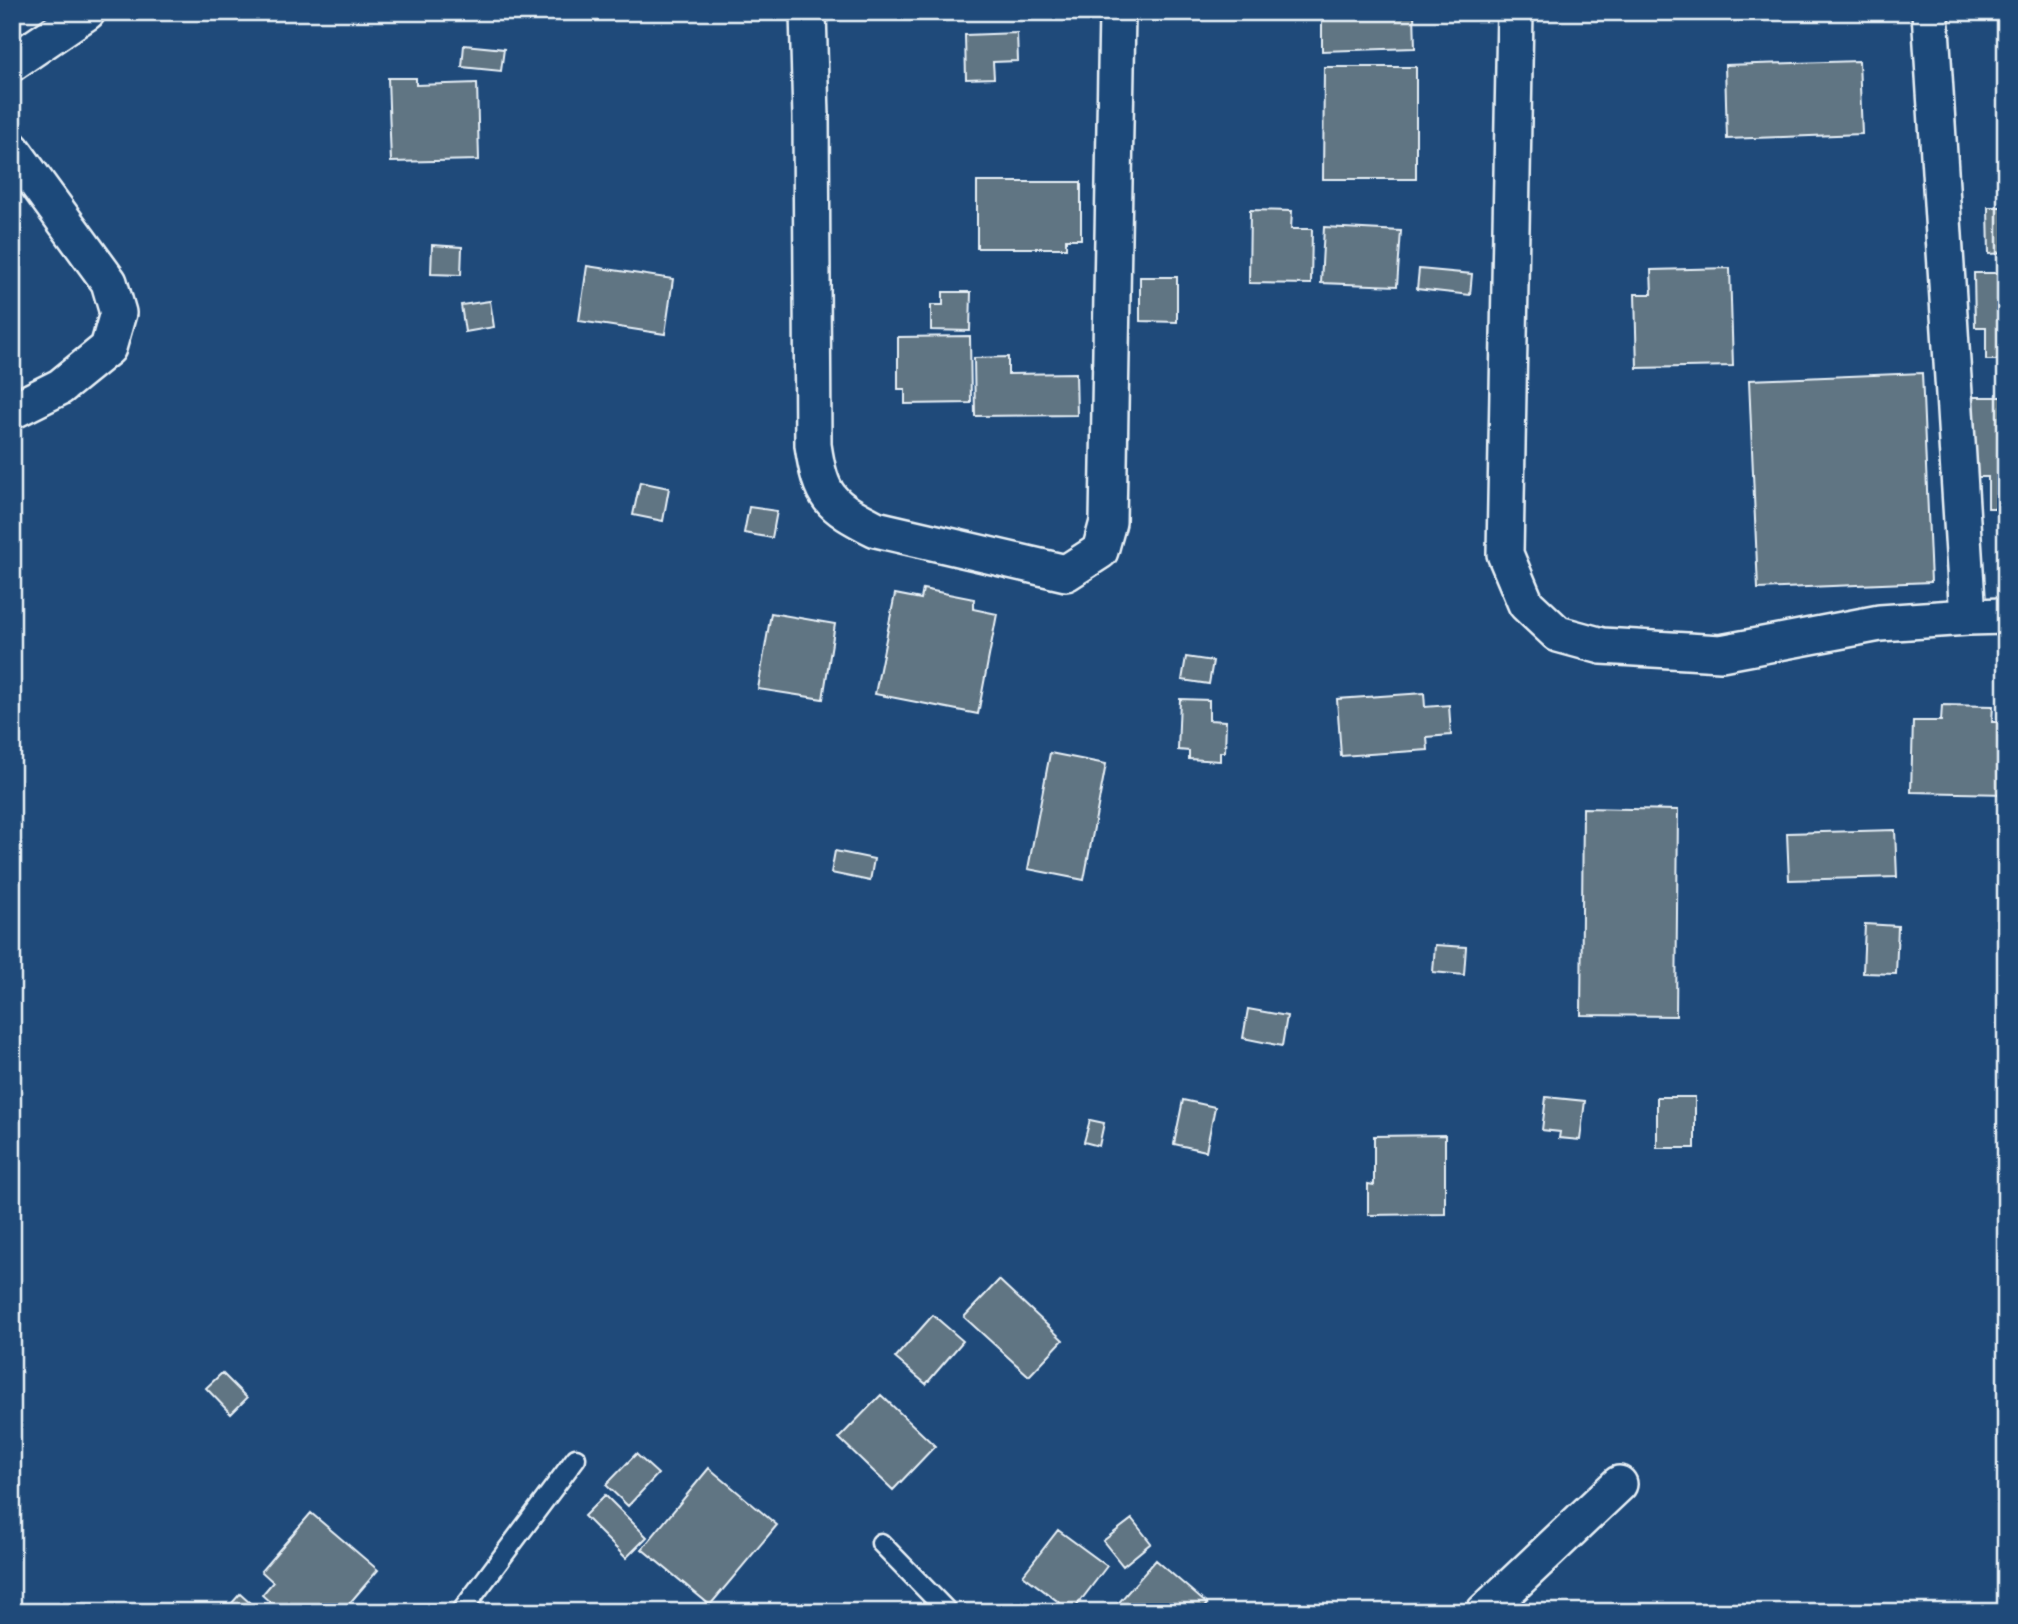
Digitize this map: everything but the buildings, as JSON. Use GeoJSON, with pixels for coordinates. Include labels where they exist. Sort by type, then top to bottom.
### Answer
{"type":"FeatureCollection","features":[{"type":"Feature","properties":{"kind":"street"},"geometry":{"type":"LineString","coordinates":[[12,63],[88,12]]}},
{"type":"Feature","properties":{"kind":"street"},"geometry":{"type":"LineString","coordinates":[[808,12],[813,445],[817,474],[831,501],[849,515],[876,529],[1066,573],[1100,551],[1108,522],[1117,12]]}},
{"type":"Feature","properties":{"kind":"street"},"geometry":{"type":"LineString","coordinates":[[1515,12],[1505,554],[1526,604],[1558,634],[1602,646],[1721,653],[1880,623],[2006,616]]}},
{"type":"Feature","properties":{"kind":"street"},"geometry":{"type":"LineString","coordinates":[[1930,12],[1968,617]]}},
{"type":"Feature","properties":{"kind":"street"},"geometry":{"type":"LineString","coordinates":[[12,149],[109,282],[118,313],[108,348],[60,387],[12,411]]}},
{"type":"Feature","properties":{"kind":"street"},"geometry":{"type":"LineString","coordinates":[[1484,1612],[1619,1485]]}},
{"type":"Feature","properties":{"kind":"lane"},"geometry":{"type":"LineString","coordinates":[[461,1612],[576,1458]]}},
{"type":"Feature","properties":{"kind":"lane"},"geometry":{"type":"LineString","coordinates":[[881,1542],[948,1612]]}}]}
